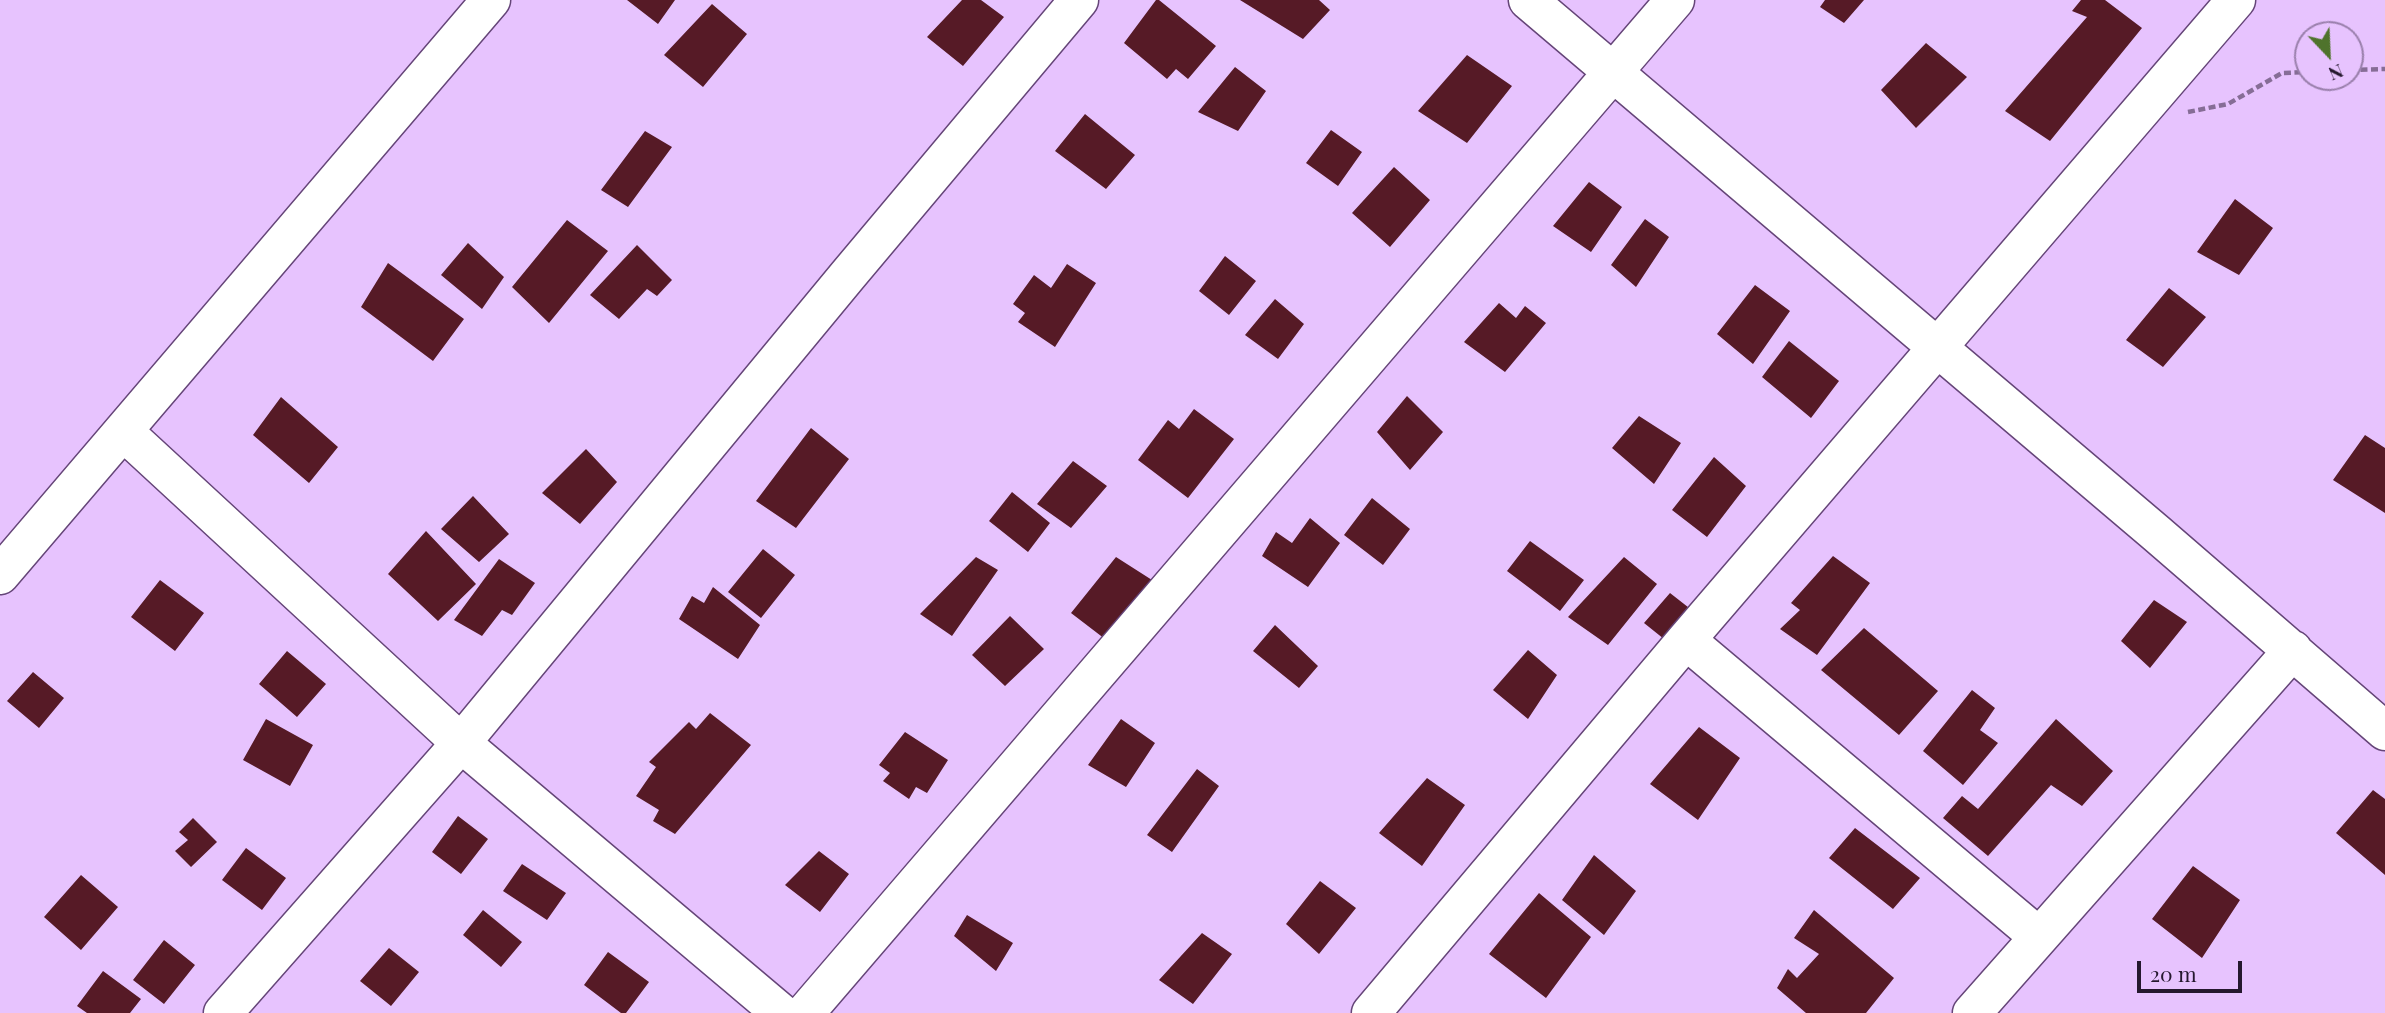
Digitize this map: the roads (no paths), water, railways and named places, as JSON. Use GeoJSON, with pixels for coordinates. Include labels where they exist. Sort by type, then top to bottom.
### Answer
{"type":"FeatureCollection","features":[{"type":"Feature","properties":{"kind":"street"},"geometry":{"type":"LineString","coordinates":[[0,575],[491,0]]}},
{"type":"Feature","properties":{"kind":"street"},"geometry":{"type":"LineString","coordinates":[[223,1013],[461,743],[839,285],[1079,0]]}},
{"type":"Feature","properties":{"kind":"street"},"geometry":{"type":"LineString","coordinates":[[1528,0],[2385,732]]}},
{"type":"Feature","properties":{"kind":"street"},"geometry":{"type":"LineString","coordinates":[[805,1013],[1675,0]]}},
{"type":"Feature","properties":{"kind":"street"},"geometry":{"type":"LineString","coordinates":[[1371,1013],[1686,640],[2236,0]]}},
{"type":"Feature","properties":{"kind":"street"},"geometry":{"type":"LineString","coordinates":[[123,431],[461,743],[781,1013]]}},
{"type":"Feature","properties":{"kind":"street"},"geometry":{"type":"LineString","coordinates":[[1686,640],[2039,937]]}},
{"type":"Feature","properties":{"kind":"street"},"geometry":{"type":"LineString","coordinates":[[1972,1013],[2292,650]]}}]}
